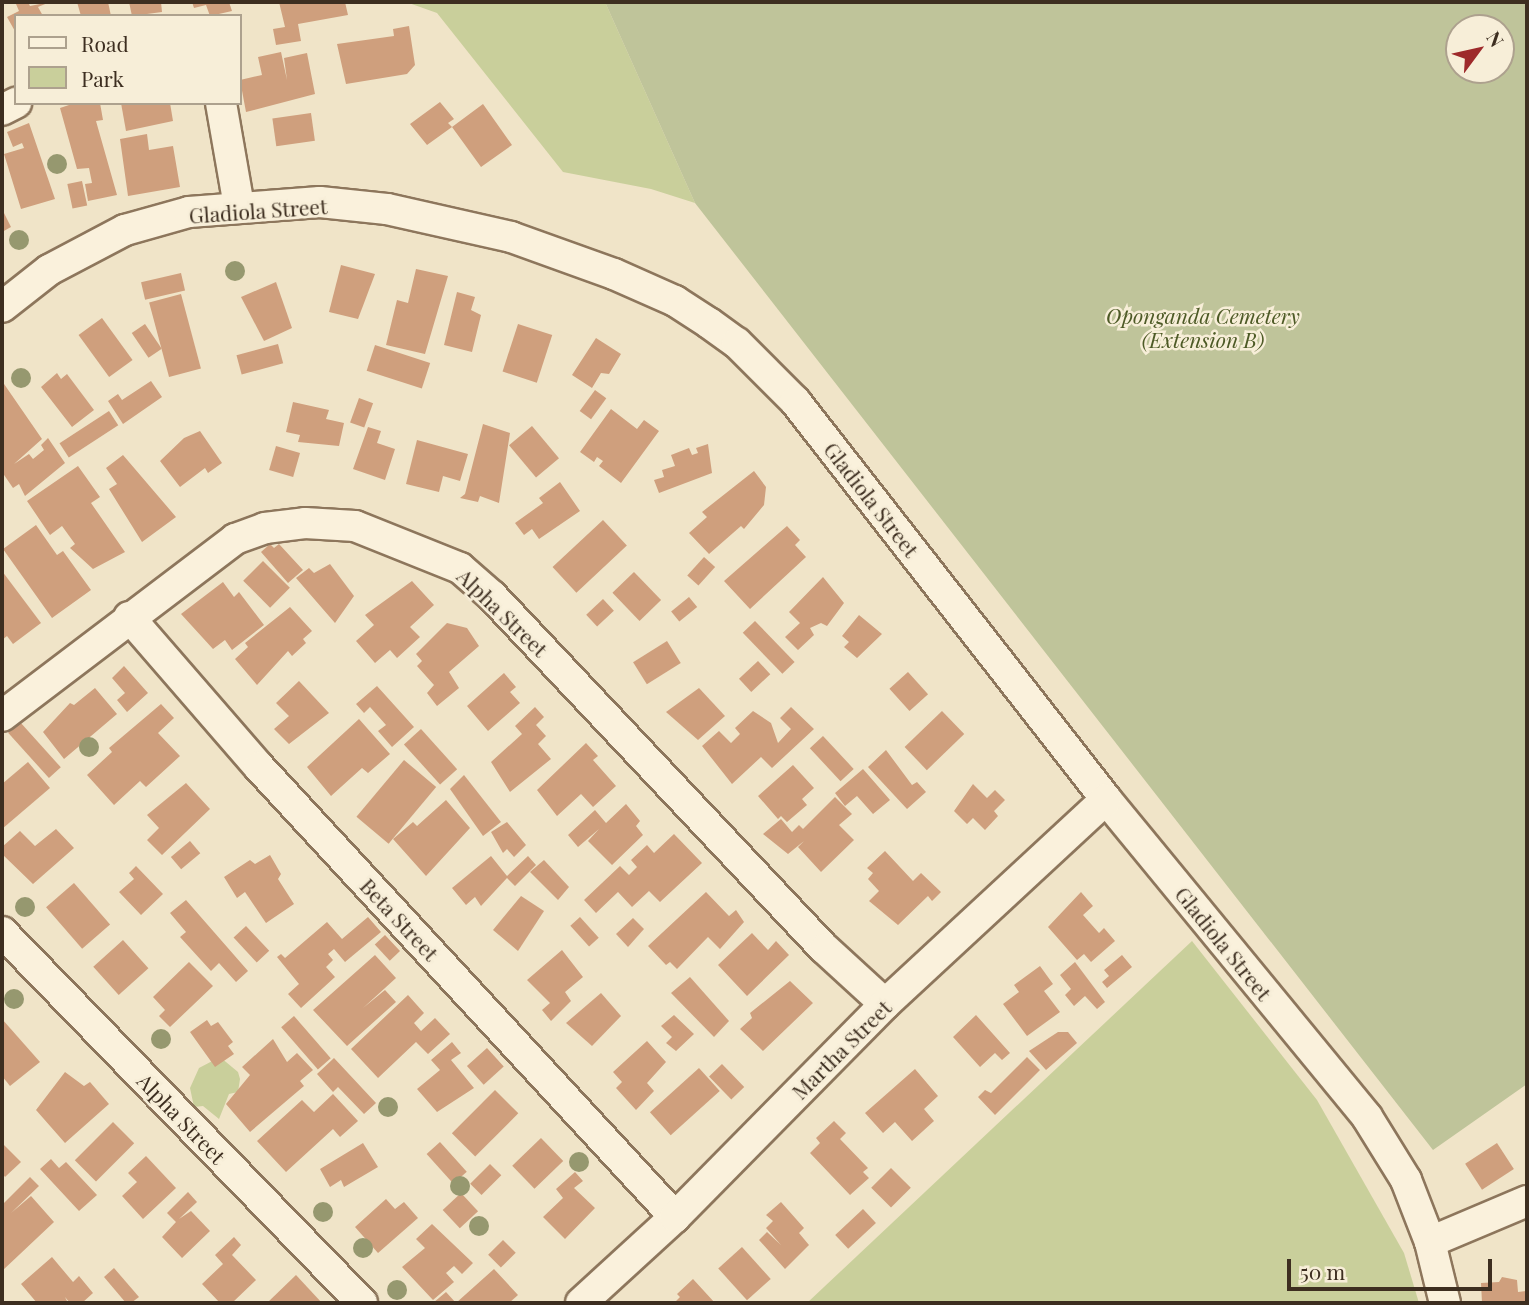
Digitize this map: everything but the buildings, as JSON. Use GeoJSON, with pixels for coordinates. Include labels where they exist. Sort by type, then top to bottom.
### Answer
{"type":"FeatureCollection","features":[{"type":"Feature","properties":{"kind":"street"},"geometry":{"type":"LineString","coordinates":[[221,105],[239,206]]}},
{"type":"Feature","properties":{"kind":"street","name":"Gladiola Street"},"geometry":{"type":"LineString","coordinates":[[2,307],[48,270],[112,236],[189,212],[239,206],[320,202],[450,221],[511,237],[601,269],[675,301],[709,323],[737,343],[795,401],[1106,799],[1367,1117],[1406,1180],[1430,1242],[1445,1303]]}},
{"type":"Feature","properties":{"kind":"street","name":"Alpha Street"},"geometry":{"type":"LineString","coordinates":[[2,716],[235,539],[265,528],[305,523],[355,526],[460,568],[492,596],[825,949],[885,1004]]}},
{"type":"Feature","properties":{"kind":"street","name":"Beta Street"},"geometry":{"type":"LineString","coordinates":[[129,617],[259,767],[676,1217]]}},
{"type":"Feature","properties":{"kind":"street","name":"Martha Street"},"geometry":{"type":"LineString","coordinates":[[581,1303],[676,1217],[885,1004],[1106,799]]}},
{"type":"Feature","properties":{"kind":"street","name":"Alpha Street"},"geometry":{"type":"LineString","coordinates":[[2,932],[362,1303]]}},
{"type":"Feature","properties":{"kind":"street"},"geometry":{"type":"LineString","coordinates":[[1430,1242],[1527,1201]]}},
{"type":"Feature","properties":{"kind":"green space"},"geometry":{"type":"Polygon","coordinates":[[[406,2],[605,2],[695,203],[651,189],[563,172],[437,13],[406,2]]]}},
{"type":"Feature","properties":{"kind":"green space","name":"Oponganda Cemetery (Extension B)"},"geometry":{"type":"Polygon","coordinates":[[[605,2],[1527,2],[1527,1084],[1433,1150],[695,203],[605,2]]]}},
{"type":"Feature","properties":{"kind":"green space"},"geometry":{"type":"Polygon","coordinates":[[[1192,941],[1317,1100],[1404,1253],[1419,1303],[807,1303],[1192,941]]]}},
{"type":"Feature","properties":{"kind":"green space"},"geometry":{"type":"Polygon","coordinates":[[[220,1057],[238,1072],[240,1079],[238,1092],[229,1094],[219,1119],[203,1106],[194,1107],[190,1088],[199,1068],[220,1057]]]}}]}
